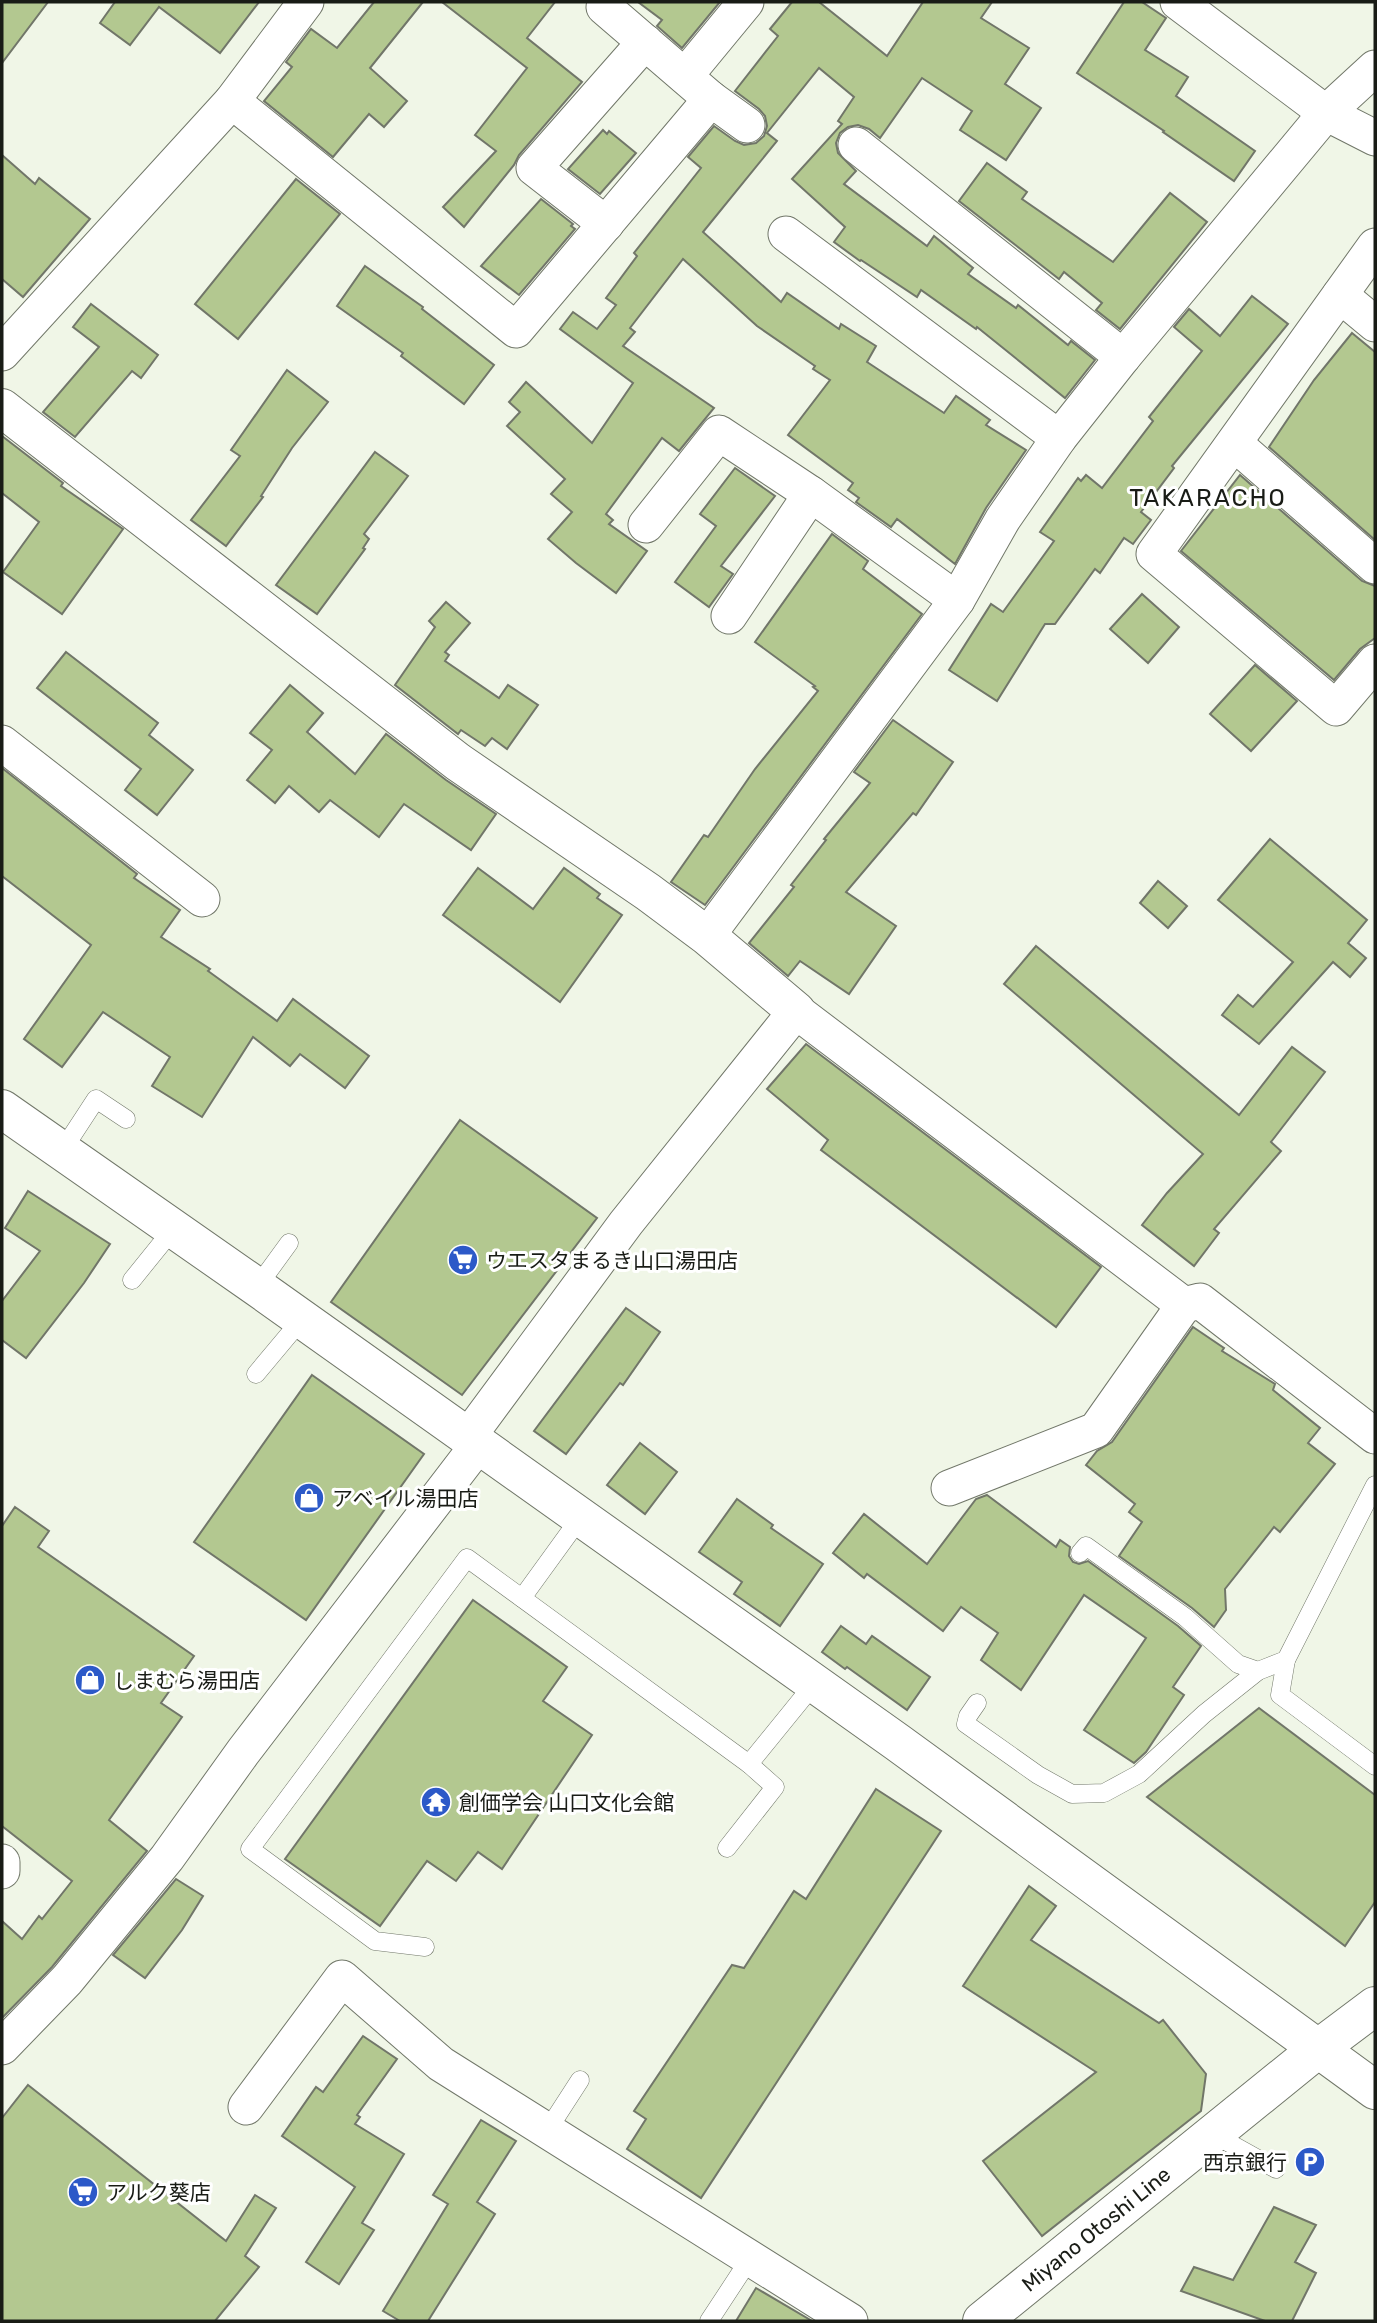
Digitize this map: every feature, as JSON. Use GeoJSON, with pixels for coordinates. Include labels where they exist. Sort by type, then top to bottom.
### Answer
{"type":"FeatureCollection","features":[{"type":"Feature","properties":{"kind":"street"},"geometry":{"type":"LineString","coordinates":[[2,353],[232,101],[306,2]]}},
{"type":"Feature","properties":{"kind":"street"},"geometry":{"type":"LineString","coordinates":[[685,76],[746,2]]}},
{"type":"Feature","properties":{"kind":"street"},"geometry":{"type":"LineString","coordinates":[[1178,2],[1326,113],[1375,138]]}},
{"type":"Feature","properties":{"kind":"street"},"geometry":{"type":"LineString","coordinates":[[604,6],[711,99],[747,125]]}},
{"type":"Feature","properties":{"kind":"street"},"geometry":{"type":"LineString","coordinates":[[606,224],[534,169],[645,42]]}},
{"type":"Feature","properties":{"kind":"street"},"geometry":{"type":"LineString","coordinates":[[707,936],[957,600],[1003,519],[1059,438],[1326,113],[1375,68]]}},
{"type":"Feature","properties":{"kind":"street"},"geometry":{"type":"LineString","coordinates":[[232,101],[516,330],[711,99]]}},
{"type":"Feature","properties":{"kind":"street"},"geometry":{"type":"LineString","coordinates":[[856,145],[1123,357]]}},
{"type":"Feature","properties":{"kind":"street"},"geometry":{"type":"LineString","coordinates":[[786,234],[1059,438]]}},
{"type":"Feature","properties":{"kind":"street"},"geometry":{"type":"LineString","coordinates":[[1375,246],[1154,554],[1336,708],[1375,662]]}},
{"type":"Feature","properties":{"kind":"street"},"geometry":{"type":"LineString","coordinates":[[1340,295],[1375,324]]}},
{"type":"Feature","properties":{"kind":"street"},"geometry":{"type":"LineString","coordinates":[[2,408],[458,762],[648,892],[707,936],[796,1011],[1184,1305]]}},
{"type":"Feature","properties":{"kind":"street"},"geometry":{"type":"LineString","coordinates":[[646,525],[719,432],[811,494],[957,600]]}},
{"type":"Feature","properties":{"kind":"street"},"geometry":{"type":"LineString","coordinates":[[1235,444],[1375,566]]}},
{"type":"Feature","properties":{"kind":"street"},"geometry":{"type":"LineString","coordinates":[[729,616],[811,494]]}},
{"type":"Feature","properties":{"kind":"street"},"geometry":{"type":"LineString","coordinates":[[2,743],[202,899]]}},
{"type":"Feature","properties":{"kind":"street"},"geometry":{"type":"LineString","coordinates":[[2,2048],[67,1980],[167,1858],[473,1441],[626,1223],[796,1011]]}},
{"type":"Feature","properties":{"kind":"street"},"geometry":{"type":"LineString","coordinates":[[2,1109],[174,1228],[814,1684],[1375,2090]]}},
{"type":"Feature","properties":{"kind":"street"},"geometry":{"type":"LineString","coordinates":[[948,1488],[1096,1430],[1184,1305],[1200,1301],[1375,1436]]}},
{"type":"Feature","properties":{"kind":"street"},"geometry":{"type":"LineString","coordinates":[[2,1862],[2,1871]]}},
{"type":"Feature","properties":{"kind":"street"},"geometry":{"type":"LineString","coordinates":[[246,2107],[342,1978],[441,2064],[850,2321]]}},
{"type":"Feature","properties":{"kind":"street","name":"Miyano Otoshi Line"},"geometry":{"type":"LineString","coordinates":[[982,2321],[1319,2048],[1375,2006]]}},
{"type":"Feature","properties":{"kind":"lane"},"geometry":{"type":"LineString","coordinates":[[62,1151],[96,1099],[126,1119]]}},
{"type":"Feature","properties":{"kind":"lane"},"geometry":{"type":"LineString","coordinates":[[132,1280],[174,1228]]}},
{"type":"Feature","properties":{"kind":"lane"},"geometry":{"type":"LineString","coordinates":[[257,1287],[289,1243]]}},
{"type":"Feature","properties":{"kind":"lane"},"geometry":{"type":"LineString","coordinates":[[256,1374],[302,1319]]}},
{"type":"Feature","properties":{"kind":"lane"},"geometry":{"type":"LineString","coordinates":[[1375,1485],[1286,1660],[1280,1695],[1375,1766]]}},
{"type":"Feature","properties":{"kind":"lane"},"geometry":{"type":"LineString","coordinates":[[522,1598],[580,1518]]}},
{"type":"Feature","properties":{"kind":"lane"},"geometry":{"type":"LineString","coordinates":[[1080,1553],[1086,1546],[1103,1556],[1185,1617],[1238,1664],[1258,1671]]}},
{"type":"Feature","properties":{"kind":"lane"},"geometry":{"type":"LineString","coordinates":[[425,1947],[376,1941],[250,1849],[467,1558],[750,1764],[775,1787],[727,1848]]}},
{"type":"Feature","properties":{"kind":"lane"},"geometry":{"type":"LineString","coordinates":[[977,1703],[965,1724],[1038,1775],[1072,1794],[1104,1793],[1139,1774],[1204,1714],[1258,1671],[1286,1660]]}},
{"type":"Feature","properties":{"kind":"lane"},"geometry":{"type":"LineString","coordinates":[[750,1764],[814,1684]]}},
{"type":"Feature","properties":{"kind":"lane"},"geometry":{"type":"LineString","coordinates":[[547,2131],[580,2080]]}},
{"type":"Feature","properties":{"kind":"lane"},"geometry":{"type":"LineString","coordinates":[[1213,2134],[1276,2169]]}},
{"type":"Feature","properties":{"kind":"lane"},"geometry":{"type":"LineString","coordinates":[[709,2321],[751,2258]]}},
{"type":"Feature","properties":{"kind":"building"},"geometry":{"type":"Polygon","coordinates":[[[2,2],[48,2],[2,63],[2,2]]]}},
{"type":"Feature","properties":{"kind":"building"},"geometry":{"type":"Polygon","coordinates":[[[115,2],[259,2],[220,53],[159,7],[130,45],[100,23],[115,2]]]}},
{"type":"Feature","properties":{"kind":"building"},"geometry":{"type":"Polygon","coordinates":[[[374,2],[423,2],[370,68],[407,101],[384,127],[369,114],[333,157],[264,101],[292,67],[286,62],[311,29],[337,48],[374,2]]]}},
{"type":"Feature","properties":{"kind":"building"},"geometry":{"type":"Polygon","coordinates":[[[442,2],[555,2],[527,38],[582,82],[519,155],[464,227],[443,207],[496,151],[475,135],[527,68],[442,2]]]}},
{"type":"Feature","properties":{"kind":"building"},"geometry":{"type":"Polygon","coordinates":[[[638,2],[720,2],[682,48],[657,26],[662,20],[638,2]]]}},
{"type":"Feature","properties":{"kind":"building"},"geometry":{"type":"Polygon","coordinates":[[[792,2],[819,2],[887,56],[923,2],[992,2],[981,18],[1029,48],[1005,84],[1041,108],[1006,160],[960,130],[972,111],[922,78],[880,138],[869,129],[858,125],[848,127],[840,133],[836,143],[838,153],[856,171],[844,184],[927,246],[934,236],[973,268],[968,274],[1016,308],[1018,305],[1068,345],[1071,341],[1095,360],[1065,398],[977,327],[976,329],[921,290],[917,297],[834,242],[845,227],[792,179],[842,124],[838,121],[854,97],[819,68],[767,133],[777,141],[703,232],[781,302],[787,293],[839,329],[841,324],[876,346],[867,362],[944,413],[956,396],[990,420],[986,425],[1026,450],[986,508],[955,564],[897,519],[891,527],[856,502],[859,498],[848,490],[853,483],[788,435],[830,380],[813,369],[815,366],[757,326],[683,259],[630,328],[635,332],[623,346],[714,408],[679,451],[662,438],[606,514],[613,520],[609,524],[647,551],[616,593],[548,539],[572,512],[551,494],[565,479],[507,426],[520,412],[509,402],[526,382],[592,443],[633,383],[560,329],[573,312],[597,329],[616,305],[606,298],[637,256],[634,253],[701,168],[688,157],[714,126],[744,145],[756,143],[764,136],[767,126],[765,116],[735,91],[778,36],[770,29],[792,2]]]}},
{"type":"Feature","properties":{"kind":"building"},"geometry":{"type":"Polygon","coordinates":[[[1124,2],[1142,2],[1166,18],[1145,50],[1188,77],[1176,96],[1255,151],[1234,181],[1077,73],[1124,2]]]}},
{"type":"Feature","properties":{"kind":"building"},"geometry":{"type":"Polygon","coordinates":[[[603,130],[607,134],[609,131],[636,153],[600,194],[568,169],[603,130]]]}},
{"type":"Feature","properties":{"kind":"building"},"geometry":{"type":"Polygon","coordinates":[[[2,155],[35,184],[39,178],[90,219],[23,297],[2,279],[2,155]]]}},
{"type":"Feature","properties":{"kind":"building"},"geometry":{"type":"Polygon","coordinates":[[[987,163],[1027,192],[1022,199],[1113,262],[1170,193],[1207,222],[1120,329],[1096,310],[1102,303],[1064,272],[1059,279],[959,201],[987,163]]]}},
{"type":"Feature","properties":{"kind":"building"},"geometry":{"type":"Polygon","coordinates":[[[296,179],[340,214],[238,339],[195,304],[296,179]]]}},
{"type":"Feature","properties":{"kind":"building"},"geometry":{"type":"Polygon","coordinates":[[[541,199],[573,224],[571,226],[575,229],[519,295],[481,266],[541,199]]]}},
{"type":"Feature","properties":{"kind":"building"},"geometry":{"type":"Polygon","coordinates":[[[365,266],[423,307],[422,309],[494,365],[464,404],[401,356],[403,353],[337,306],[365,266]]]}},
{"type":"Feature","properties":{"kind":"building"},"geometry":{"type":"Polygon","coordinates":[[[1252,296],[1288,324],[1172,466],[1174,468],[1141,512],[1151,520],[1133,544],[1124,538],[1100,573],[1095,569],[1055,624],[1045,624],[997,701],[949,670],[991,604],[1003,612],[1054,541],[1040,532],[1078,478],[1081,481],[1086,475],[1102,488],[1153,421],[1149,417],[1202,351],[1174,327],[1189,309],[1220,336],[1252,296]]]}},
{"type":"Feature","properties":{"kind":"building"},"geometry":{"type":"Polygon","coordinates":[[[91,304],[158,355],[141,378],[132,371],[75,437],[43,412],[99,347],[73,327],[91,304]]]}},
{"type":"Feature","properties":{"kind":"building"},"geometry":{"type":"Polygon","coordinates":[[[1352,333],[1375,352],[1375,540],[1269,447],[1314,380],[1352,333]]]}},
{"type":"Feature","properties":{"kind":"building"},"geometry":{"type":"Polygon","coordinates":[[[287,370],[328,402],[292,448],[261,496],[263,497],[226,546],[191,520],[240,456],[231,450],[287,370]]]}},
{"type":"Feature","properties":{"kind":"building"},"geometry":{"type":"Polygon","coordinates":[[[2,436],[63,483],[61,486],[123,529],[62,614],[3,572],[39,522],[2,493],[2,436]]]}},
{"type":"Feature","properties":{"kind":"building"},"geometry":{"type":"Polygon","coordinates":[[[375,452],[408,476],[364,534],[369,539],[363,548],[365,549],[317,614],[276,585],[375,452]]]}},
{"type":"Feature","properties":{"kind":"building"},"geometry":{"type":"Polygon","coordinates":[[[735,468],[775,496],[721,566],[733,574],[709,607],[675,582],[716,526],[700,514],[735,468]]]}},
{"type":"Feature","properties":{"kind":"building"},"geometry":{"type":"Polygon","coordinates":[[[1240,475],[1362,581],[1375,586],[1375,638],[1360,649],[1334,680],[1181,551],[1240,475]]]}},
{"type":"Feature","properties":{"kind":"building"},"geometry":{"type":"Polygon","coordinates":[[[832,534],[868,561],[863,569],[922,614],[705,905],[671,882],[704,835],[708,837],[755,769],[818,691],[813,687],[815,686],[755,642],[832,534]]]}},
{"type":"Feature","properties":{"kind":"building"},"geometry":{"type":"Polygon","coordinates":[[[1142,594],[1179,627],[1148,663],[1110,629],[1142,594]]]}},
{"type":"Feature","properties":{"kind":"building"},"geometry":{"type":"Polygon","coordinates":[[[446,602],[470,623],[445,652],[449,655],[445,661],[499,698],[508,685],[538,705],[507,749],[492,738],[485,746],[461,730],[458,734],[395,685],[435,627],[429,621],[446,602]]]}},
{"type":"Feature","properties":{"kind":"building"},"geometry":{"type":"Polygon","coordinates":[[[66,652],[158,723],[149,735],[193,770],[157,815],[125,790],[141,769],[37,688],[66,652]]]}},
{"type":"Feature","properties":{"kind":"building"},"geometry":{"type":"Polygon","coordinates":[[[1255,665],[1297,701],[1251,751],[1210,714],[1255,665]]]}},
{"type":"Feature","properties":{"kind":"building"},"geometry":{"type":"Polygon","coordinates":[[[290,685],[323,713],[307,732],[355,774],[386,734],[496,814],[471,850],[404,804],[379,837],[330,800],[319,812],[289,786],[275,803],[247,780],[272,750],[250,733],[290,685]]]}},
{"type":"Feature","properties":{"kind":"building"},"geometry":{"type":"Polygon","coordinates":[[[893,720],[953,762],[916,815],[913,813],[846,892],[896,926],[849,994],[800,961],[788,976],[749,943],[794,887],[791,885],[826,840],[824,839],[870,783],[854,772],[893,720]]]}},
{"type":"Feature","properties":{"kind":"building"},"geometry":{"type":"Polygon","coordinates":[[[2,768],[137,874],[134,878],[180,910],[161,937],[210,969],[208,971],[277,1021],[293,999],[369,1056],[345,1088],[300,1054],[290,1066],[253,1037],[202,1117],[152,1086],[170,1057],[103,1012],[62,1067],[24,1039],[91,945],[2,876],[2,768]]]}},
{"type":"Feature","properties":{"kind":"building"},"geometry":{"type":"Polygon","coordinates":[[[1270,839],[1367,920],[1348,943],[1366,958],[1350,977],[1333,962],[1259,1044],[1222,1015],[1238,995],[1253,1007],[1293,962],[1218,900],[1270,839]]]}},
{"type":"Feature","properties":{"kind":"building"},"geometry":{"type":"Polygon","coordinates":[[[478,868],[533,909],[564,868],[600,894],[597,898],[622,915],[560,1002],[443,915],[478,868]]]}},
{"type":"Feature","properties":{"kind":"building"},"geometry":{"type":"Polygon","coordinates":[[[1158,881],[1187,906],[1168,928],[1140,903],[1158,881]]]}},
{"type":"Feature","properties":{"kind":"building"},"geometry":{"type":"Polygon","coordinates":[[[1036,946],[1239,1115],[1292,1047],[1325,1072],[1271,1142],[1281,1151],[1214,1229],[1219,1233],[1194,1266],[1142,1225],[1203,1154],[1004,984],[1036,946]]]}},
{"type":"Feature","properties":{"kind":"building"},"geometry":{"type":"Polygon","coordinates":[[[806,1044],[1101,1267],[1056,1327],[821,1150],[828,1140],[767,1089],[806,1044]]]}},
{"type":"Feature","properties":{"kind":"building","name":"ウエスタまるき山口湯田店"},"geometry":{"type":"Polygon","coordinates":[[[460,1120],[597,1218],[462,1395],[331,1302],[460,1120]]]}},
{"type":"Feature","properties":{"kind":"building"},"geometry":{"type":"Polygon","coordinates":[[[28,1191],[110,1244],[84,1283],[26,1358],[2,1340],[2,1301],[40,1251],[5,1228],[28,1191]]]}},
{"type":"Feature","properties":{"kind":"building"},"geometry":{"type":"Polygon","coordinates":[[[626,1308],[660,1332],[623,1385],[620,1383],[566,1454],[534,1431],[626,1308]]]}},
{"type":"Feature","properties":{"kind":"building"},"geometry":{"type":"Polygon","coordinates":[[[1193,1327],[1224,1348],[1222,1351],[1275,1384],[1273,1390],[1320,1428],[1308,1443],[1335,1464],[1280,1532],[1274,1527],[1225,1589],[1226,1610],[1214,1627],[1119,1556],[1142,1522],[1129,1512],[1135,1504],[1086,1465],[1097,1451],[1112,1442],[1193,1327]]]}},
{"type":"Feature","properties":{"kind":"building","name":"アベイル湯田店"},"geometry":{"type":"Polygon","coordinates":[[[312,1375],[424,1454],[306,1620],[194,1542],[312,1375]]]}},
{"type":"Feature","properties":{"kind":"building"},"geometry":{"type":"Polygon","coordinates":[[[640,1443],[677,1472],[645,1514],[607,1485],[640,1443]]]}},
{"type":"Feature","properties":{"kind":"building"},"geometry":{"type":"Polygon","coordinates":[[[987,1495],[1056,1547],[1060,1540],[1070,1547],[1069,1556],[1073,1562],[1079,1564],[1088,1561],[1178,1626],[1201,1646],[1173,1687],[1184,1695],[1146,1752],[1134,1763],[1084,1730],[1146,1638],[1084,1595],[1021,1690],[981,1660],[998,1633],[961,1607],[943,1631],[867,1574],[864,1578],[833,1553],[864,1514],[927,1564],[976,1499],[987,1495]]]}},
{"type":"Feature","properties":{"kind":"building"},"geometry":{"type":"Polygon","coordinates":[[[737,1499],[773,1525],[771,1528],[823,1564],[780,1626],[734,1594],[742,1582],[699,1552],[737,1499]]]}},
{"type":"Feature","properties":{"kind":"building"},"geometry":{"type":"Polygon","coordinates":[[[15,1507],[49,1531],[38,1547],[194,1656],[161,1703],[182,1717],[109,1820],[147,1851],[52,1967],[2,2018],[2,1921],[22,1939],[39,1916],[42,1919],[72,1881],[2,1826],[2,1526],[15,1507]]]}},
{"type":"Feature","properties":{"kind":"building","name":"創価学会 山口文化会館"},"geometry":{"type":"Polygon","coordinates":[[[473,1600],[567,1667],[543,1701],[592,1735],[502,1869],[478,1852],[456,1881],[427,1861],[380,1926],[285,1859],[473,1600]]]}},
{"type":"Feature","properties":{"kind":"building"},"geometry":{"type":"Polygon","coordinates":[[[841,1626],[866,1644],[872,1636],[930,1677],[907,1710],[822,1652],[841,1626]]]}},
{"type":"Feature","properties":{"kind":"building"},"geometry":{"type":"Polygon","coordinates":[[[1259,1708],[1375,1795],[1375,1902],[1345,1946],[1147,1797],[1259,1708]]]}},
{"type":"Feature","properties":{"kind":"building"},"geometry":{"type":"Polygon","coordinates":[[[876,1789],[941,1831],[701,2198],[627,2149],[646,2119],[634,2111],[732,1965],[744,1968],[794,1891],[806,1899],[876,1789]]]}},
{"type":"Feature","properties":{"kind":"building"},"geometry":{"type":"Polygon","coordinates":[[[176,1879],[203,1896],[182,1930],[145,1978],[113,1955],[176,1879]]]}},
{"type":"Feature","properties":{"kind":"building"},"geometry":{"type":"Polygon","coordinates":[[[1029,1886],[1056,1906],[1031,1940],[1159,2023],[1163,2020],[1206,2074],[1201,2111],[1042,2236],[983,2161],[1096,2072],[963,1986],[1029,1886]]]}},
{"type":"Feature","properties":{"kind":"building"},"geometry":{"type":"Polygon","coordinates":[[[363,2036],[397,2059],[357,2115],[360,2117],[355,2124],[404,2154],[362,2223],[374,2230],[339,2284],[306,2262],[355,2187],[282,2136],[316,2087],[323,2092],[363,2036]]]}},
{"type":"Feature","properties":{"kind":"building","name":"アルク葵店"},"geometry":{"type":"Polygon","coordinates":[[[28,2085],[226,2241],[255,2195],[276,2208],[245,2256],[259,2267],[215,2321],[2,2321],[2,2118],[28,2085]]]}},
{"type":"Feature","properties":{"kind":"building"},"geometry":{"type":"Polygon","coordinates":[[[481,2120],[516,2141],[477,2202],[495,2214],[428,2321],[400,2321],[383,2311],[448,2204],[433,2195],[481,2120]]]}},
{"type":"Feature","properties":{"kind":"building"},"geometry":{"type":"Polygon","coordinates":[[[1274,2207],[1316,2225],[1295,2262],[1316,2273],[1292,2321],[1265,2321],[1181,2291],[1194,2267],[1233,2280],[1274,2207]]]}},
{"type":"Feature","properties":{"kind":"building"},"geometry":{"type":"Polygon","coordinates":[[[756,2288],[812,2321],[736,2321],[756,2288]]]}},
{"type":"Feature","properties":{"kind":"place","name":"ウエスタまるき山口湯田店"},"geometry":{"type":"Point","coordinates":[463,1260]}},
{"type":"Feature","properties":{"kind":"place","name":"アベイル湯田店"},"geometry":{"type":"Point","coordinates":[309,1498]}},
{"type":"Feature","properties":{"kind":"place","name":"しまむら湯田店"},"geometry":{"type":"Point","coordinates":[90,1680]}},
{"type":"Feature","properties":{"kind":"place","name":"創価学会 山口文化会館"},"geometry":{"type":"Point","coordinates":[436,1802]}},
{"type":"Feature","properties":{"kind":"place","name":"西京銀行"},"geometry":{"type":"Point","coordinates":[1310,2162]}},
{"type":"Feature","properties":{"kind":"place","name":"アルク葵店"},"geometry":{"type":"Point","coordinates":[83,2192]}},
{"type":"Feature","properties":{"kind":"district","name":"TAKARACHO"},"geometry":{"type":"Point","coordinates":[1208,498]}}]}
